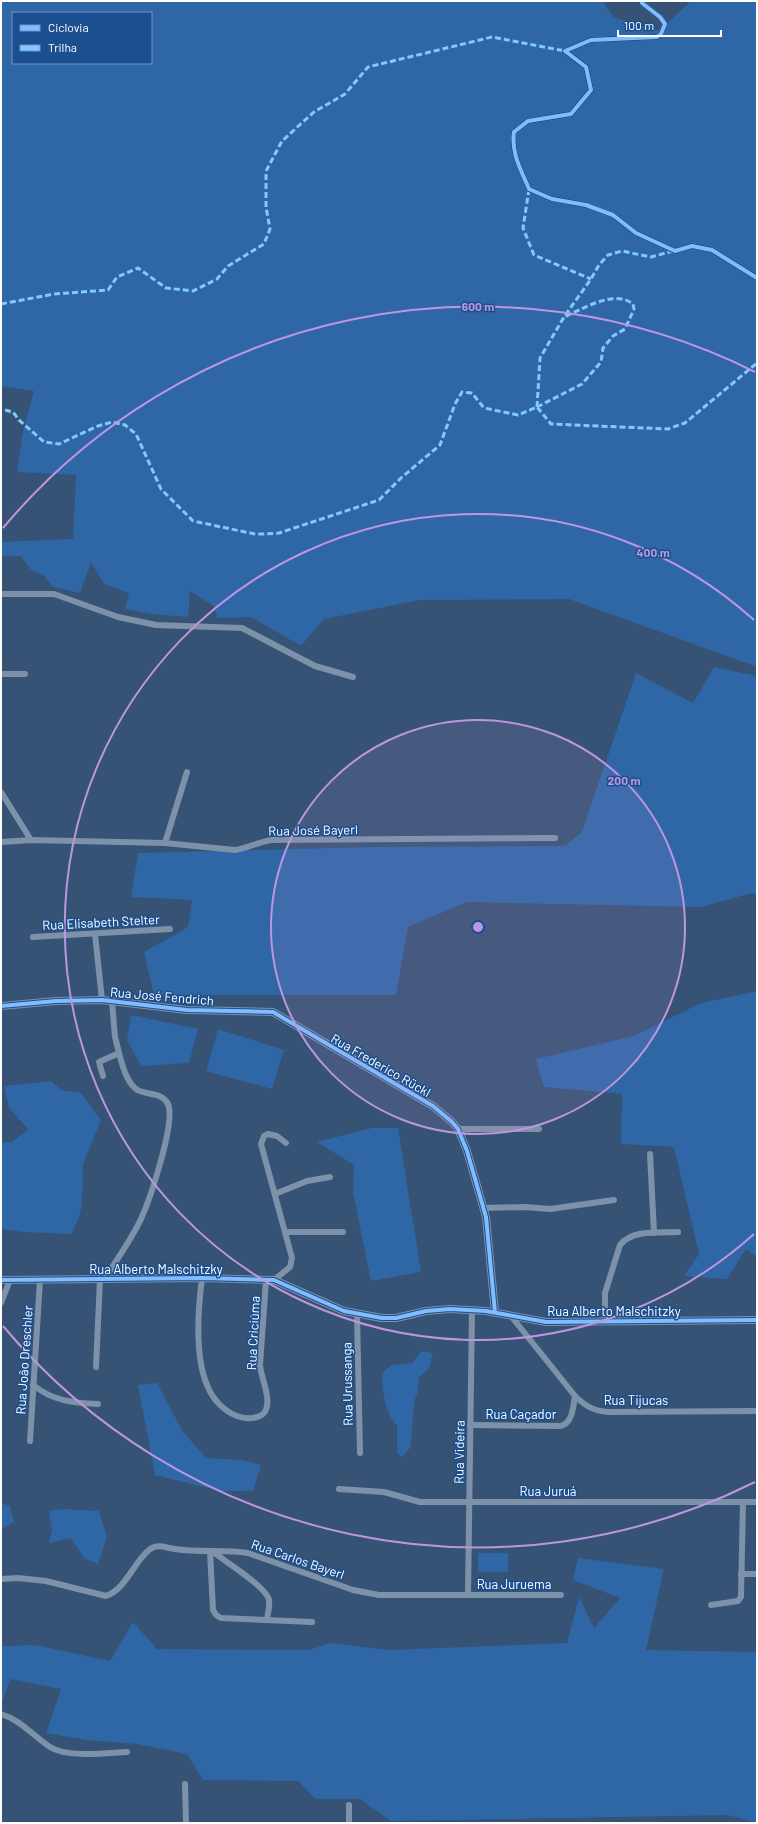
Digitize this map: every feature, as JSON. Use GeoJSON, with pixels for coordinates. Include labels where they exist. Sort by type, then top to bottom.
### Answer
{"type":"FeatureCollection","features":[{"type":"Feature","properties":{"kind":"street"},"geometry":{"type":"LineString","coordinates":[[642,1],[642,3],[660,17],[665,24],[661,34],[657,37],[591,40],[565,51],[586,67],[591,90],[571,114],[528,121],[514,132],[513,142],[516,159],[529,189],[552,199],[586,205],[613,215],[636,233],[675,251],[692,246],[712,250],[757,278]]}},
{"type":"Feature","properties":{"kind":"street"},"geometry":{"type":"LineString","coordinates":[[1,594],[54,594],[118,617],[156,626],[242,628],[315,666],[353,677]]}},
{"type":"Feature","properties":{"kind":"street"},"geometry":{"type":"LineString","coordinates":[[1,674],[25,674]]}},
{"type":"Feature","properties":{"kind":"street"},"geometry":{"type":"LineString","coordinates":[[165,843],[187,772]]}},
{"type":"Feature","properties":{"kind":"street"},"geometry":{"type":"LineString","coordinates":[[1,792],[31,840]]}},
{"type":"Feature","properties":{"kind":"street","name":"Rua José Bayerl"},"geometry":{"type":"LineString","coordinates":[[1,842],[31,840],[165,843],[235,850],[242,849],[258,842],[271,840],[555,838]]}},
{"type":"Feature","properties":{"kind":"street","name":"Rua Elisabeth Stelter"},"geometry":{"type":"LineString","coordinates":[[33,937],[170,929]]}},
{"type":"Feature","properties":{"kind":"street"},"geometry":{"type":"LineString","coordinates":[[95,934],[102,1000]]}},
{"type":"Feature","properties":{"kind":"street","name":"Rua José Fendrich"},"geometry":{"type":"LineString","coordinates":[[1,1006],[56,1001],[102,1000],[188,1010],[273,1012]]}},
{"type":"Feature","properties":{"kind":"street"},"geometry":{"type":"LineString","coordinates":[[96,1367],[102,1279],[137,1227],[162,1156],[170,1115],[168,1104],[165,1100],[156,1094],[136,1089],[130,1082],[121,1063],[112,1002]]}},
{"type":"Feature","properties":{"kind":"street","name":"Rua Frederico Rückl"},"geometry":{"type":"LineString","coordinates":[[273,1012],[433,1106],[448,1118],[458,1130],[468,1151],[484,1208],[488,1232],[495,1312]]}},
{"type":"Feature","properties":{"kind":"street"},"geometry":{"type":"LineString","coordinates":[[103,1076],[99,1062],[119,1053]]}},
{"type":"Feature","properties":{"kind":"street"},"geometry":{"type":"LineString","coordinates":[[458,1130],[539,1129]]}},
{"type":"Feature","properties":{"kind":"street"},"geometry":{"type":"LineString","coordinates":[[270,1280],[292,1264],[292,1258],[262,1149],[262,1140],[264,1136],[273,1134],[286,1143]]}},
{"type":"Feature","properties":{"kind":"street"},"geometry":{"type":"LineString","coordinates":[[650,1154],[654,1233]]}},
{"type":"Feature","properties":{"kind":"street"},"geometry":{"type":"LineString","coordinates":[[274,1194],[307,1181],[330,1177]]}},
{"type":"Feature","properties":{"kind":"street"},"geometry":{"type":"LineString","coordinates":[[484,1208],[519,1207],[550,1209],[614,1200]]}},
{"type":"Feature","properties":{"kind":"street"},"geometry":{"type":"LineString","coordinates":[[285,1232],[343,1232]]}},
{"type":"Feature","properties":{"kind":"street"},"geometry":{"type":"LineString","coordinates":[[605,1322],[605,1292],[620,1245],[625,1239],[633,1236],[678,1232]]}},
{"type":"Feature","properties":{"kind":"street","name":"Rua Alberto Malschitzky"},"geometry":{"type":"LineString","coordinates":[[5,1280],[202,1278],[270,1280],[337,1308],[357,1314],[396,1318],[441,1309],[495,1312],[546,1322],[757,1320]]}},
{"type":"Feature","properties":{"kind":"street","name":"Rua Criciúma"},"geometry":{"type":"LineString","coordinates":[[202,1278],[198,1330],[203,1376],[213,1397],[221,1406],[238,1417],[254,1418],[259,1417],[265,1411],[266,1390],[261,1375],[260,1365],[270,1280]]}},
{"type":"Feature","properties":{"kind":"street"},"geometry":{"type":"LineString","coordinates":[[1,1303],[5,1280]]}},
{"type":"Feature","properties":{"kind":"street","name":"Rua João Dreschler"},"geometry":{"type":"LineString","coordinates":[[30,1441],[40,1280]]}},
{"type":"Feature","properties":{"kind":"street","name":"Rua Videira"},"geometry":{"type":"LineString","coordinates":[[468,1595],[472,1310]]}},
{"type":"Feature","properties":{"kind":"street","name":"Rua Urussanga"},"geometry":{"type":"LineString","coordinates":[[357,1314],[360,1453]]}},
{"type":"Feature","properties":{"kind":"street","name":"Rua Tijucas"},"geometry":{"type":"LineString","coordinates":[[511,1316],[575,1396],[588,1407],[608,1412],[757,1411]]}},
{"type":"Feature","properties":{"kind":"street"},"geometry":{"type":"LineString","coordinates":[[33,1385],[44,1393],[57,1399],[98,1404]]}},
{"type":"Feature","properties":{"kind":"street","name":"Rua Caçador"},"geometry":{"type":"LineString","coordinates":[[470,1425],[561,1426],[569,1422],[571,1418],[575,1396]]}},
{"type":"Feature","properties":{"kind":"street","name":"Rua Juruá"},"geometry":{"type":"LineString","coordinates":[[339,1489],[384,1492],[420,1502],[757,1502]]}},
{"type":"Feature","properties":{"kind":"street"},"geometry":{"type":"LineString","coordinates":[[712,1605],[738,1601],[741,1597],[744,1502]]}},
{"type":"Feature","properties":{"kind":"street","name":"Rua Carlos Bayerl"},"geometry":{"type":"LineString","coordinates":[[1,1579],[18,1578],[46,1581],[106,1596],[112,1594],[119,1588],[149,1550],[157,1545],[175,1549],[236,1551],[259,1556],[366,1593],[379,1595],[468,1595]]}},
{"type":"Feature","properties":{"kind":"street"},"geometry":{"type":"LineString","coordinates":[[211,1551],[213,1610],[216,1615],[221,1618],[312,1622]]}},
{"type":"Feature","properties":{"kind":"street"},"geometry":{"type":"LineString","coordinates":[[211,1551],[260,1586],[267,1594],[269,1601],[267,1619]]}},
{"type":"Feature","properties":{"kind":"street"},"geometry":{"type":"LineString","coordinates":[[741,1574],[757,1574]]}},
{"type":"Feature","properties":{"kind":"street","name":"Rua Juruema"},"geometry":{"type":"LineString","coordinates":[[468,1595],[561,1595]]}},
{"type":"Feature","properties":{"kind":"street"},"geometry":{"type":"LineString","coordinates":[[1,1714],[25,1726],[50,1747],[56,1750],[75,1753],[127,1752]]}},
{"type":"Feature","properties":{"kind":"street"},"geometry":{"type":"LineString","coordinates":[[185,1784],[186,1823]]}},
{"type":"Feature","properties":{"kind":"street"},"geometry":{"type":"LineString","coordinates":[[349,1805],[349,1823]]}},
{"type":"Feature","properties":{"kind":"shaded area"},"geometry":{"type":"Polygon","coordinates":[[[1,1],[603,1],[613,17],[659,31],[691,1],[757,1],[757,667],[569,599],[420,600],[324,619],[301,646],[251,617],[217,618],[214,606],[190,591],[188,617],[151,614],[125,609],[129,593],[104,584],[91,562],[80,593],[53,587],[44,576],[30,569],[21,556],[1,556],[1,542],[73,539],[76,475],[17,472],[22,436],[34,391],[1,386],[1,1]]]}},
{"type":"Feature","properties":{"kind":"shaded area"},"geometry":{"type":"Polygon","coordinates":[[[714,667],[757,676],[757,895],[752,893],[701,907],[467,902],[408,927],[396,995],[154,995],[144,952],[188,927],[192,900],[131,897],[138,853],[376,847],[565,846],[582,832],[636,673],[693,703],[714,667]]]}},
{"type":"Feature","properties":{"kind":"shaded area"},"geometry":{"type":"Polygon","coordinates":[[[757,991],[757,1257],[746,1249],[727,1279],[684,1276],[699,1254],[674,1147],[621,1144],[622,1094],[544,1087],[536,1059],[634,1036],[701,1003],[757,991]]]}},
{"type":"Feature","properties":{"kind":"shaded area"},"geometry":{"type":"Polygon","coordinates":[[[131,1015],[198,1029],[189,1063],[141,1066],[127,1040],[131,1015]]]}},
{"type":"Feature","properties":{"kind":"shaded area"},"geometry":{"type":"Polygon","coordinates":[[[218,1029],[284,1050],[272,1089],[206,1071],[218,1029]]]}},
{"type":"Feature","properties":{"kind":"shaded area"},"geometry":{"type":"Polygon","coordinates":[[[51,1081],[61,1090],[81,1093],[101,1120],[83,1164],[82,1205],[78,1220],[71,1234],[23,1232],[1,1229],[1,1143],[12,1142],[28,1129],[9,1108],[4,1086],[51,1081]]]}},
{"type":"Feature","properties":{"kind":"shaded area"},"geometry":{"type":"Polygon","coordinates":[[[372,1128],[398,1128],[421,1272],[371,1281],[353,1192],[354,1165],[317,1142],[372,1128]]]}},
{"type":"Feature","properties":{"kind":"shaded area"},"geometry":{"type":"Polygon","coordinates":[[[422,1351],[433,1353],[429,1368],[419,1377],[418,1391],[414,1402],[411,1447],[402,1457],[397,1453],[397,1425],[393,1421],[387,1408],[382,1374],[391,1365],[412,1363],[422,1351]]]}},
{"type":"Feature","properties":{"kind":"shaded area"},"geometry":{"type":"Polygon","coordinates":[[[157,1383],[183,1432],[206,1458],[242,1460],[261,1465],[253,1491],[221,1491],[155,1475],[138,1385],[157,1383]]]}},
{"type":"Feature","properties":{"kind":"shaded area"},"geometry":{"type":"Polygon","coordinates":[[[1,1503],[10,1506],[14,1522],[1,1529],[1,1503]]]}},
{"type":"Feature","properties":{"kind":"shaded area"},"geometry":{"type":"Polygon","coordinates":[[[63,1509],[99,1511],[107,1537],[98,1564],[84,1558],[71,1538],[49,1543],[52,1530],[49,1511],[63,1509]]]}},
{"type":"Feature","properties":{"kind":"shaded area"},"geometry":{"type":"Polygon","coordinates":[[[478,1553],[508,1553],[508,1572],[478,1572],[478,1553]]]}},
{"type":"Feature","properties":{"kind":"shaded area"},"geometry":{"type":"Polygon","coordinates":[[[578,1558],[664,1569],[646,1650],[757,1652],[757,1823],[728,1815],[391,1821],[360,1799],[316,1799],[298,1781],[203,1780],[187,1754],[137,1744],[86,1740],[46,1733],[61,1689],[10,1679],[1,1706],[1,1646],[35,1645],[110,1661],[133,1622],[157,1649],[308,1650],[331,1643],[389,1650],[567,1643],[579,1597],[594,1628],[620,1598],[573,1580],[578,1558]]]}},
{"type":"Feature","properties":{"kind":"marked path"},"geometry":{"type":"LineString","coordinates":[[1,304],[54,294],[108,290],[117,277],[138,268],[166,288],[193,291],[217,279],[228,266],[264,244],[270,229],[266,207],[266,171],[282,141],[314,112],[345,94],[368,67],[492,37],[565,51]]}},
{"type":"Feature","properties":{"kind":"marked path"},"geometry":{"type":"LineString","coordinates":[[529,189],[523,228],[534,255],[591,279]]}},
{"type":"Feature","properties":{"kind":"marked path"},"geometry":{"type":"LineString","coordinates":[[537,407],[540,358],[564,317],[599,265],[608,255],[622,251],[651,257],[673,251]]}},
{"type":"Feature","properties":{"kind":"marked path"},"geometry":{"type":"LineString","coordinates":[[537,407],[582,384],[601,362],[603,348],[613,336],[625,329],[634,309],[633,304],[625,300],[608,299],[589,305],[564,317]]}},
{"type":"Feature","properties":{"kind":"marked path"},"geometry":{"type":"LineString","coordinates":[[5,410],[13,412],[19,420],[44,442],[59,444],[98,426],[112,422],[125,425],[136,434],[161,489],[193,521],[255,534],[264,534],[279,533],[379,500],[401,478],[440,445],[455,404],[462,392],[472,393],[484,408],[518,415],[537,407],[551,424],[668,429],[685,423],[757,363]]}},
{"type":"Feature","properties":{"kind":"cycle path"},"geometry":{"type":"LineString","coordinates":[[642,1],[642,3],[660,17],[665,24],[661,34],[657,37],[591,40],[565,51],[586,67],[591,90],[571,114],[528,121],[514,132],[513,140],[515,154],[520,168],[529,189],[552,199],[586,205],[613,215],[636,233],[675,251],[692,246],[712,250],[757,278]]}},
{"type":"Feature","properties":{"kind":"cycle path"},"geometry":{"type":"LineString","coordinates":[[1,1006],[56,1001],[102,1000],[187,1010],[273,1012],[433,1106],[458,1129],[467,1151],[486,1217],[495,1312]]}},
{"type":"Feature","properties":{"kind":"cycle path"},"geometry":{"type":"LineString","coordinates":[[1,1280],[202,1278],[274,1280],[344,1311],[382,1318],[396,1318],[426,1311],[450,1309],[486,1311],[546,1322],[757,1320]]}}]}
